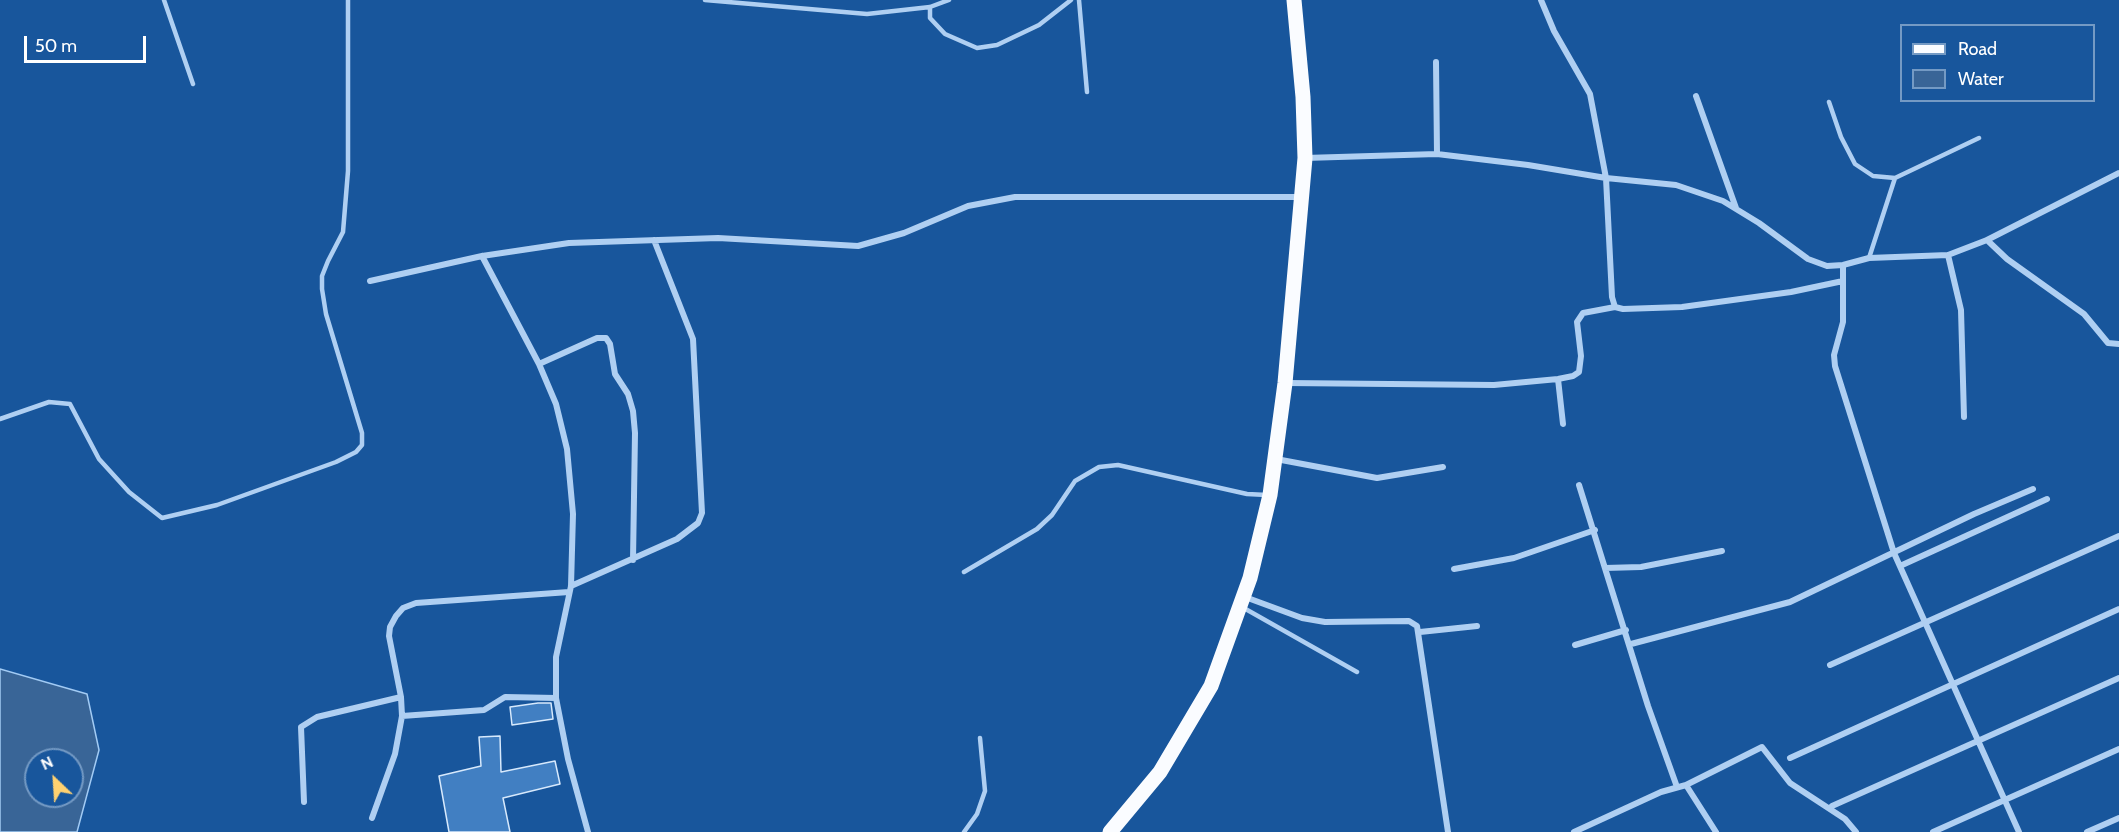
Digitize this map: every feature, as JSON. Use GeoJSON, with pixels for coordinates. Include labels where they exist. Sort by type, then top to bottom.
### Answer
{"type":"FeatureCollection","features":[{"type":"Feature","properties":{"kind":"main road"},"geometry":{"type":"LineString","coordinates":[[1114,831],[1160,772],[1211,686],[1242,601],[1270,495],[1285,383],[1305,158],[1303,97],[1294,0]]}},
{"type":"Feature","properties":{"kind":"street"},"geometry":{"type":"LineString","coordinates":[[1541,0],[1554,31],[1590,94],[1606,178],[1612,297],[1615,307]]}},
{"type":"Feature","properties":{"kind":"street"},"geometry":{"type":"LineString","coordinates":[[1436,62],[1437,154]]}},
{"type":"Feature","properties":{"kind":"street"},"geometry":{"type":"LineString","coordinates":[[1696,96],[1736,209]]}},
{"type":"Feature","properties":{"kind":"street"},"geometry":{"type":"LineString","coordinates":[[1305,158],[1437,154],[1507,162],[1606,178],[1676,184],[1736,209],[1808,259],[1827,266],[1843,265],[1869,258],[1948,255],[1988,240],[2119,173]]}},
{"type":"Feature","properties":{"kind":"street"},"geometry":{"type":"LineString","coordinates":[[370,281],[482,256],[569,243],[718,238],[858,246],[903,232],[968,206],[1015,197],[1302,197]]}},
{"type":"Feature","properties":{"kind":"street"},"geometry":{"type":"LineString","coordinates":[[372,818],[395,754],[402,717],[390,627],[404,608],[436,602],[570,589],[678,539],[698,523],[702,513],[693,339],[654,240]]}},
{"type":"Feature","properties":{"kind":"street"},"geometry":{"type":"LineString","coordinates":[[1988,240],[2007,259],[2084,315],[2108,343],[2119,345]]}},
{"type":"Feature","properties":{"kind":"street"},"geometry":{"type":"LineString","coordinates":[[1948,255],[1961,310],[1961,399],[1964,417]]}},
{"type":"Feature","properties":{"kind":"street"},"geometry":{"type":"LineString","coordinates":[[482,256],[539,364],[556,404],[567,449],[573,514],[570,589],[556,657],[556,698],[568,759],[588,832]]}},
{"type":"Feature","properties":{"kind":"street"},"geometry":{"type":"LineString","coordinates":[[1843,265],[1843,322],[1841,337],[1834,355],[1835,366],[1899,566],[2019,832]]}},
{"type":"Feature","properties":{"kind":"street"},"geometry":{"type":"LineString","coordinates":[[1285,383],[1494,385],[1558,379],[1573,376],[1580,369],[1577,322],[1580,316],[1615,307],[1623,309],[1682,307],[1791,292],[1843,281]]}},
{"type":"Feature","properties":{"kind":"street"},"geometry":{"type":"LineString","coordinates":[[539,364],[597,338],[606,338],[610,344],[615,374],[628,394],[633,411],[635,432],[633,560]]}},
{"type":"Feature","properties":{"kind":"street"},"geometry":{"type":"LineString","coordinates":[[1558,379],[1563,424]]}},
{"type":"Feature","properties":{"kind":"street"},"geometry":{"type":"LineString","coordinates":[[1275,459],[1377,478],[1443,467]]}},
{"type":"Feature","properties":{"kind":"street"},"geometry":{"type":"LineString","coordinates":[[1580,485],[1631,644],[1648,706],[1677,787]]}},
{"type":"Feature","properties":{"kind":"street"},"geometry":{"type":"LineString","coordinates":[[1631,644],[1790,602],[2033,489]]}},
{"type":"Feature","properties":{"kind":"street"},"geometry":{"type":"LineString","coordinates":[[1899,566],[2047,499]]}},
{"type":"Feature","properties":{"kind":"street"},"geometry":{"type":"LineString","coordinates":[[1454,569],[1514,558],[1595,530]]}},
{"type":"Feature","properties":{"kind":"street"},"geometry":{"type":"LineString","coordinates":[[1830,665],[2119,536]]}},
{"type":"Feature","properties":{"kind":"street"},"geometry":{"type":"LineString","coordinates":[[1605,568],[1641,567],[1722,551]]}},
{"type":"Feature","properties":{"kind":"street"},"geometry":{"type":"LineString","coordinates":[[1242,601],[1302,618],[1347,623],[1409,621],[1417,626],[1420,632],[1448,832]]}},
{"type":"Feature","properties":{"kind":"street"},"geometry":{"type":"LineString","coordinates":[[1790,758],[2119,609]]}},
{"type":"Feature","properties":{"kind":"street"},"geometry":{"type":"LineString","coordinates":[[1420,632],[1477,626]]}},
{"type":"Feature","properties":{"kind":"street"},"geometry":{"type":"LineString","coordinates":[[1575,645],[1626,630]]}},
{"type":"Feature","properties":{"kind":"street"},"geometry":{"type":"LineString","coordinates":[[1832,806],[2119,678]]}},
{"type":"Feature","properties":{"kind":"street"},"geometry":{"type":"LineString","coordinates":[[304,802],[301,727],[317,717],[401,697]]}},
{"type":"Feature","properties":{"kind":"street"},"geometry":{"type":"LineString","coordinates":[[402,717],[484,710],[505,697],[556,698]]}},
{"type":"Feature","properties":{"kind":"street"},"geometry":{"type":"LineString","coordinates":[[1574,832],[1686,784],[1762,747],[1790,783],[1845,819],[1856,832]]}},
{"type":"Feature","properties":{"kind":"street"},"geometry":{"type":"LineString","coordinates":[[1933,832],[2119,749]]}},
{"type":"Feature","properties":{"kind":"street"},"geometry":{"type":"LineString","coordinates":[[1686,784],[1716,832]]}},
{"type":"Feature","properties":{"kind":"street"},"geometry":{"type":"LineString","coordinates":[[2087,832],[2119,818]]}},
{"type":"Feature","properties":{"kind":"lane"},"geometry":{"type":"LineString","coordinates":[[164,0],[193,84]]}},
{"type":"Feature","properties":{"kind":"lane"},"geometry":{"type":"LineString","coordinates":[[0,419],[49,402],[70,404],[99,459],[129,492],[162,518],[217,505],[336,462],[356,452],[362,445],[362,433],[326,314],[322,289],[322,276],[343,232],[348,171],[348,0]]}},
{"type":"Feature","properties":{"kind":"lane"},"geometry":{"type":"LineString","coordinates":[[705,0],[867,14],[930,7],[949,0]]}},
{"type":"Feature","properties":{"kind":"lane"},"geometry":{"type":"LineString","coordinates":[[930,7],[930,18],[945,34],[977,48],[997,45],[1039,25],[1071,0]]}},
{"type":"Feature","properties":{"kind":"lane"},"geometry":{"type":"LineString","coordinates":[[1079,0],[1087,92]]}},
{"type":"Feature","properties":{"kind":"lane"},"geometry":{"type":"LineString","coordinates":[[1829,102],[1841,137],[1855,164],[1873,176],[1895,178],[1979,138]]}},
{"type":"Feature","properties":{"kind":"lane"},"geometry":{"type":"LineString","coordinates":[[1869,258],[1895,178]]}},
{"type":"Feature","properties":{"kind":"lane"},"geometry":{"type":"LineString","coordinates":[[964,572],[1036,529],[1052,515],[1075,481],[1100,467],[1118,465],[1247,494],[1270,495]]}},
{"type":"Feature","properties":{"kind":"lane"},"geometry":{"type":"LineString","coordinates":[[1242,601],[1357,672]]}},
{"type":"Feature","properties":{"kind":"lane"},"geometry":{"type":"LineString","coordinates":[[964,832],[977,814],[985,791],[980,738]]}},
{"type":"Feature","properties":{"kind":"water"},"geometry":{"type":"Polygon","coordinates":[[[0,669],[87,694],[99,750],[84,806],[84,748],[24,748],[24,808],[83,808],[77,832],[0,832],[0,669]]]}},
{"type":"Feature","properties":{"kind":"building"},"geometry":{"type":"Polygon","coordinates":[[[551,703],[553,719],[512,725],[510,707],[551,703]]]}},
{"type":"Feature","properties":{"kind":"building"},"geometry":{"type":"Polygon","coordinates":[[[500,736],[501,772],[555,761],[560,784],[503,798],[510,832],[449,832],[439,776],[481,766],[479,737],[500,736]]]}}]}
